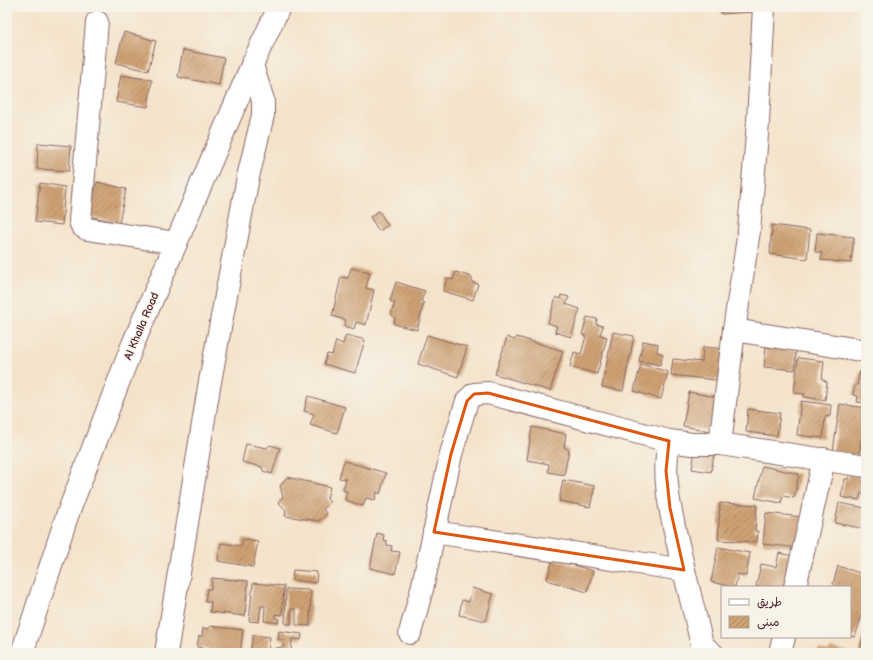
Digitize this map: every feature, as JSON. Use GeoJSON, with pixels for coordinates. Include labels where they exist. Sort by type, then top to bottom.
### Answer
{"type":"FeatureCollection","features":[{"type":"Feature","properties":{"kind":"street","name":"Al Khalla Road"},"geometry":{"type":"LineString","coordinates":[[22,653],[70,509],[133,344],[252,65],[279,7]]}},
{"type":"Feature","properties":{"kind":"street"},"geometry":{"type":"LineString","coordinates":[[720,444],[734,330],[749,231],[758,122],[764,7]]}},
{"type":"Feature","properties":{"kind":"street"},"geometry":{"type":"LineString","coordinates":[[97,22],[80,220],[82,226],[87,229],[176,243]]}},
{"type":"Feature","properties":{"kind":"street"},"geometry":{"type":"LineString","coordinates":[[166,653],[209,387],[248,177],[263,115],[263,100],[252,65]]}},
{"type":"Feature","properties":{"kind":"street"},"geometry":{"type":"LineString","coordinates":[[734,330],[866,351]]}},
{"type":"Feature","properties":{"kind":"street"},"geometry":{"type":"LineString","coordinates":[[410,633],[422,589],[451,454],[467,401],[474,394],[488,393],[669,442],[720,444],[866,466]]}},
{"type":"Feature","properties":{"kind":"street"},"geometry":{"type":"LineString","coordinates":[[669,442],[666,453],[666,471],[670,508],[702,645],[712,653]]}},
{"type":"Feature","properties":{"kind":"street"},"geometry":{"type":"LineString","coordinates":[[795,586],[824,459]]}},
{"type":"Feature","properties":{"kind":"street"},"geometry":{"type":"LineString","coordinates":[[434,532],[684,570]]}},
{"type":"Feature","properties":{"kind":"street"},"geometry":{"type":"LineString","coordinates":[[780,653],[784,638]]}},
{"type":"Feature","properties":{"kind":"highlighted area"},"geometry":{"type":"Polygon","coordinates":[[[488,393],[669,441],[666,471],[670,508],[684,570],[434,532],[451,454],[467,401],[474,394],[488,393]]]}},
{"type":"Feature","properties":{"kind":"building"},"geometry":{"type":"Polygon","coordinates":[[[721,7],[754,7],[754,12],[721,14],[721,7]]]}},
{"type":"Feature","properties":{"kind":"building"},"geometry":{"type":"Polygon","coordinates":[[[124,32],[156,41],[148,71],[116,63],[124,32]]]}},
{"type":"Feature","properties":{"kind":"building"},"geometry":{"type":"Polygon","coordinates":[[[183,50],[224,58],[219,85],[178,77],[183,50]]]}},
{"type":"Feature","properties":{"kind":"building"},"geometry":{"type":"Polygon","coordinates":[[[121,75],[152,80],[148,107],[116,102],[121,75]]]}},
{"type":"Feature","properties":{"kind":"building"},"geometry":{"type":"Polygon","coordinates":[[[38,143],[71,146],[69,171],[37,169],[38,143]]]}},
{"type":"Feature","properties":{"kind":"building"},"geometry":{"type":"Polygon","coordinates":[[[97,182],[126,189],[119,223],[89,216],[97,182]]]}},
{"type":"Feature","properties":{"kind":"building"},"geometry":{"type":"Polygon","coordinates":[[[40,183],[65,187],[62,225],[35,222],[40,183]]]}},
{"type":"Feature","properties":{"kind":"building"},"geometry":{"type":"Polygon","coordinates":[[[379,211],[388,225],[379,231],[370,217],[379,211]]]}},
{"type":"Feature","properties":{"kind":"building"},"geometry":{"type":"Polygon","coordinates":[[[772,225],[810,230],[807,259],[770,254],[772,225]]]}},
{"type":"Feature","properties":{"kind":"building"},"geometry":{"type":"Polygon","coordinates":[[[817,233],[854,237],[851,263],[821,260],[822,253],[815,252],[817,233]]]}},
{"type":"Feature","properties":{"kind":"building"},"geometry":{"type":"Polygon","coordinates":[[[351,268],[370,272],[366,288],[374,290],[366,325],[356,322],[354,329],[344,326],[346,320],[332,316],[341,277],[348,278],[351,268]]]}},
{"type":"Feature","properties":{"kind":"building"},"geometry":{"type":"Polygon","coordinates":[[[456,272],[472,277],[472,282],[478,284],[473,300],[443,291],[447,278],[453,280],[456,272]]]}},
{"type":"Feature","properties":{"kind":"building"},"geometry":{"type":"Polygon","coordinates":[[[396,282],[425,291],[421,301],[424,303],[417,330],[394,324],[395,318],[391,314],[395,303],[390,301],[396,282]]]}},
{"type":"Feature","properties":{"kind":"building"},"geometry":{"type":"Polygon","coordinates":[[[561,295],[569,297],[566,304],[580,309],[571,337],[555,332],[557,326],[548,323],[556,297],[560,299],[561,295]]]}},
{"type":"Feature","properties":{"kind":"building"},"geometry":{"type":"Polygon","coordinates":[[[587,317],[597,319],[596,324],[603,326],[600,335],[607,337],[597,374],[570,367],[574,352],[581,354],[586,336],[582,335],[587,317]]]}},
{"type":"Feature","properties":{"kind":"building"},"geometry":{"type":"Polygon","coordinates":[[[613,332],[634,336],[623,391],[602,387],[613,332]]]}},
{"type":"Feature","properties":{"kind":"building"},"geometry":{"type":"Polygon","coordinates":[[[346,335],[365,340],[355,373],[324,364],[327,354],[332,355],[336,341],[343,344],[346,335]]]}},
{"type":"Feature","properties":{"kind":"building"},"geometry":{"type":"Polygon","coordinates":[[[427,335],[467,347],[458,377],[418,364],[427,335]]]}},
{"type":"Feature","properties":{"kind":"building"},"geometry":{"type":"Polygon","coordinates":[[[507,337],[514,340],[517,337],[563,351],[550,391],[495,374],[507,337]]]}},
{"type":"Feature","properties":{"kind":"building"},"geometry":{"type":"Polygon","coordinates":[[[643,341],[658,344],[657,352],[663,354],[660,365],[639,361],[643,341]]]}},
{"type":"Feature","properties":{"kind":"building"},"geometry":{"type":"Polygon","coordinates":[[[703,347],[727,349],[724,381],[671,375],[673,359],[702,362],[703,347]]]}},
{"type":"Feature","properties":{"kind":"building"},"geometry":{"type":"Polygon","coordinates":[[[766,347],[796,350],[795,370],[764,367],[766,347]]]}},
{"type":"Feature","properties":{"kind":"building"},"geometry":{"type":"Polygon","coordinates":[[[798,358],[824,361],[822,379],[827,382],[825,400],[804,397],[805,394],[794,393],[798,358]]]}},
{"type":"Feature","properties":{"kind":"building"},"geometry":{"type":"Polygon","coordinates":[[[865,358],[866,403],[857,402],[858,396],[853,395],[860,371],[863,372],[865,358]]]}},
{"type":"Feature","properties":{"kind":"building"},"geometry":{"type":"Polygon","coordinates":[[[641,364],[668,372],[661,399],[634,391],[641,364]]]}},
{"type":"Feature","properties":{"kind":"building"},"geometry":{"type":"Polygon","coordinates":[[[689,392],[721,398],[715,432],[683,426],[689,392]]]}},
{"type":"Feature","properties":{"kind":"building"},"geometry":{"type":"Polygon","coordinates":[[[308,396],[345,407],[337,433],[310,425],[314,414],[304,411],[308,396]]]}},
{"type":"Feature","properties":{"kind":"building"},"geometry":{"type":"Polygon","coordinates":[[[801,401],[831,405],[830,416],[825,417],[823,438],[797,435],[801,401]]]}},
{"type":"Feature","properties":{"kind":"building"},"geometry":{"type":"Polygon","coordinates":[[[840,404],[866,408],[859,455],[833,451],[840,404]]]}},
{"type":"Feature","properties":{"kind":"building"},"geometry":{"type":"Polygon","coordinates":[[[748,409],[780,413],[777,436],[746,432],[748,409]]]}},
{"type":"Feature","properties":{"kind":"building"},"geometry":{"type":"Polygon","coordinates":[[[532,427],[566,434],[564,447],[569,450],[564,475],[548,472],[549,464],[527,460],[532,427]]]}},
{"type":"Feature","properties":{"kind":"building"},"geometry":{"type":"Polygon","coordinates":[[[246,444],[267,448],[270,445],[280,448],[272,474],[263,471],[262,467],[242,462],[246,444]]]}},
{"type":"Feature","properties":{"kind":"building"},"geometry":{"type":"Polygon","coordinates":[[[695,451],[714,454],[711,472],[692,469],[695,451]]]}},
{"type":"Feature","properties":{"kind":"building"},"geometry":{"type":"Polygon","coordinates":[[[344,461],[386,473],[380,494],[377,492],[375,500],[366,498],[363,506],[345,500],[347,491],[343,491],[346,479],[339,478],[344,461]]]}},
{"type":"Feature","properties":{"kind":"building"},"geometry":{"type":"Polygon","coordinates":[[[762,466],[799,474],[794,498],[783,496],[781,503],[755,498],[762,466]]]}},
{"type":"Feature","properties":{"kind":"building"},"geometry":{"type":"Polygon","coordinates":[[[849,475],[866,478],[866,494],[861,493],[859,500],[841,497],[845,479],[849,479],[849,475]]]}},
{"type":"Feature","properties":{"kind":"building"},"geometry":{"type":"Polygon","coordinates":[[[287,477],[330,487],[327,498],[330,503],[323,509],[327,514],[319,521],[285,516],[286,510],[278,502],[283,497],[280,486],[287,477]]]}},
{"type":"Feature","properties":{"kind":"building"},"geometry":{"type":"Polygon","coordinates":[[[563,480],[595,486],[590,507],[559,501],[563,480]]]}},
{"type":"Feature","properties":{"kind":"building"},"geometry":{"type":"Polygon","coordinates":[[[720,503],[757,505],[755,531],[758,531],[757,542],[718,540],[720,503]]]}},
{"type":"Feature","properties":{"kind":"building"},"geometry":{"type":"Polygon","coordinates":[[[839,503],[866,508],[865,529],[835,523],[839,503]]]}},
{"type":"Feature","properties":{"kind":"building"},"geometry":{"type":"Polygon","coordinates":[[[766,513],[802,517],[799,548],[763,544],[766,513]]]}},
{"type":"Feature","properties":{"kind":"building"},"geometry":{"type":"Polygon","coordinates":[[[377,533],[384,535],[383,540],[387,541],[387,545],[392,546],[391,551],[400,552],[395,574],[370,568],[377,533]]]}},
{"type":"Feature","properties":{"kind":"building"},"geometry":{"type":"Polygon","coordinates":[[[243,539],[258,541],[253,567],[218,561],[221,543],[241,546],[243,539]]]}},
{"type":"Feature","properties":{"kind":"building"},"geometry":{"type":"Polygon","coordinates":[[[718,547],[750,553],[746,576],[738,574],[735,586],[711,582],[718,547]]]}},
{"type":"Feature","properties":{"kind":"building"},"geometry":{"type":"Polygon","coordinates":[[[779,553],[793,556],[791,585],[783,584],[782,586],[756,586],[761,564],[776,567],[779,553]]]}},
{"type":"Feature","properties":{"kind":"building"},"geometry":{"type":"Polygon","coordinates":[[[553,559],[593,571],[587,592],[547,580],[553,559]]]}},
{"type":"Feature","properties":{"kind":"building"},"geometry":{"type":"Polygon","coordinates":[[[838,566],[866,575],[866,602],[855,637],[851,636],[851,586],[835,586],[833,584],[838,566]]]}},
{"type":"Feature","properties":{"kind":"building"},"geometry":{"type":"Polygon","coordinates":[[[293,570],[317,572],[316,583],[292,580],[293,570]]]}},
{"type":"Feature","properties":{"kind":"building"},"geometry":{"type":"Polygon","coordinates":[[[212,578],[248,581],[245,616],[210,612],[211,602],[205,602],[207,589],[211,589],[212,578]]]}},
{"type":"Feature","properties":{"kind":"building"},"geometry":{"type":"Polygon","coordinates":[[[253,583],[284,586],[282,615],[275,614],[275,618],[279,618],[278,623],[264,621],[265,606],[261,606],[259,622],[249,621],[253,583]]]}},
{"type":"Feature","properties":{"kind":"building"},"geometry":{"type":"Polygon","coordinates":[[[472,588],[493,594],[486,621],[459,615],[462,600],[469,602],[472,588]]]}},
{"type":"Feature","properties":{"kind":"building"},"geometry":{"type":"Polygon","coordinates":[[[286,589],[311,590],[310,626],[296,625],[296,609],[291,609],[291,624],[285,624],[286,589]]]}},
{"type":"Feature","properties":{"kind":"building"},"geometry":{"type":"Polygon","coordinates":[[[210,626],[243,630],[240,653],[207,653],[208,649],[197,647],[199,636],[202,636],[203,628],[209,629],[210,626]]]}},
{"type":"Feature","properties":{"kind":"building"},"geometry":{"type":"Polygon","coordinates":[[[279,631],[302,634],[301,640],[292,639],[291,653],[276,653],[276,648],[283,647],[285,641],[278,639],[279,631]]]}},
{"type":"Feature","properties":{"kind":"building"},"geometry":{"type":"Polygon","coordinates":[[[253,635],[270,637],[268,653],[250,653],[253,635]]]}},
{"type":"Feature","properties":{"kind":"building"},"geometry":{"type":"Polygon","coordinates":[[[863,636],[866,637],[866,653],[859,653],[863,636]]]}},
{"type":"Feature","properties":{"kind":"building"},"geometry":{"type":"Polygon","coordinates":[[[830,648],[848,651],[848,653],[818,653],[818,649],[829,651],[830,648]]]}}]}
